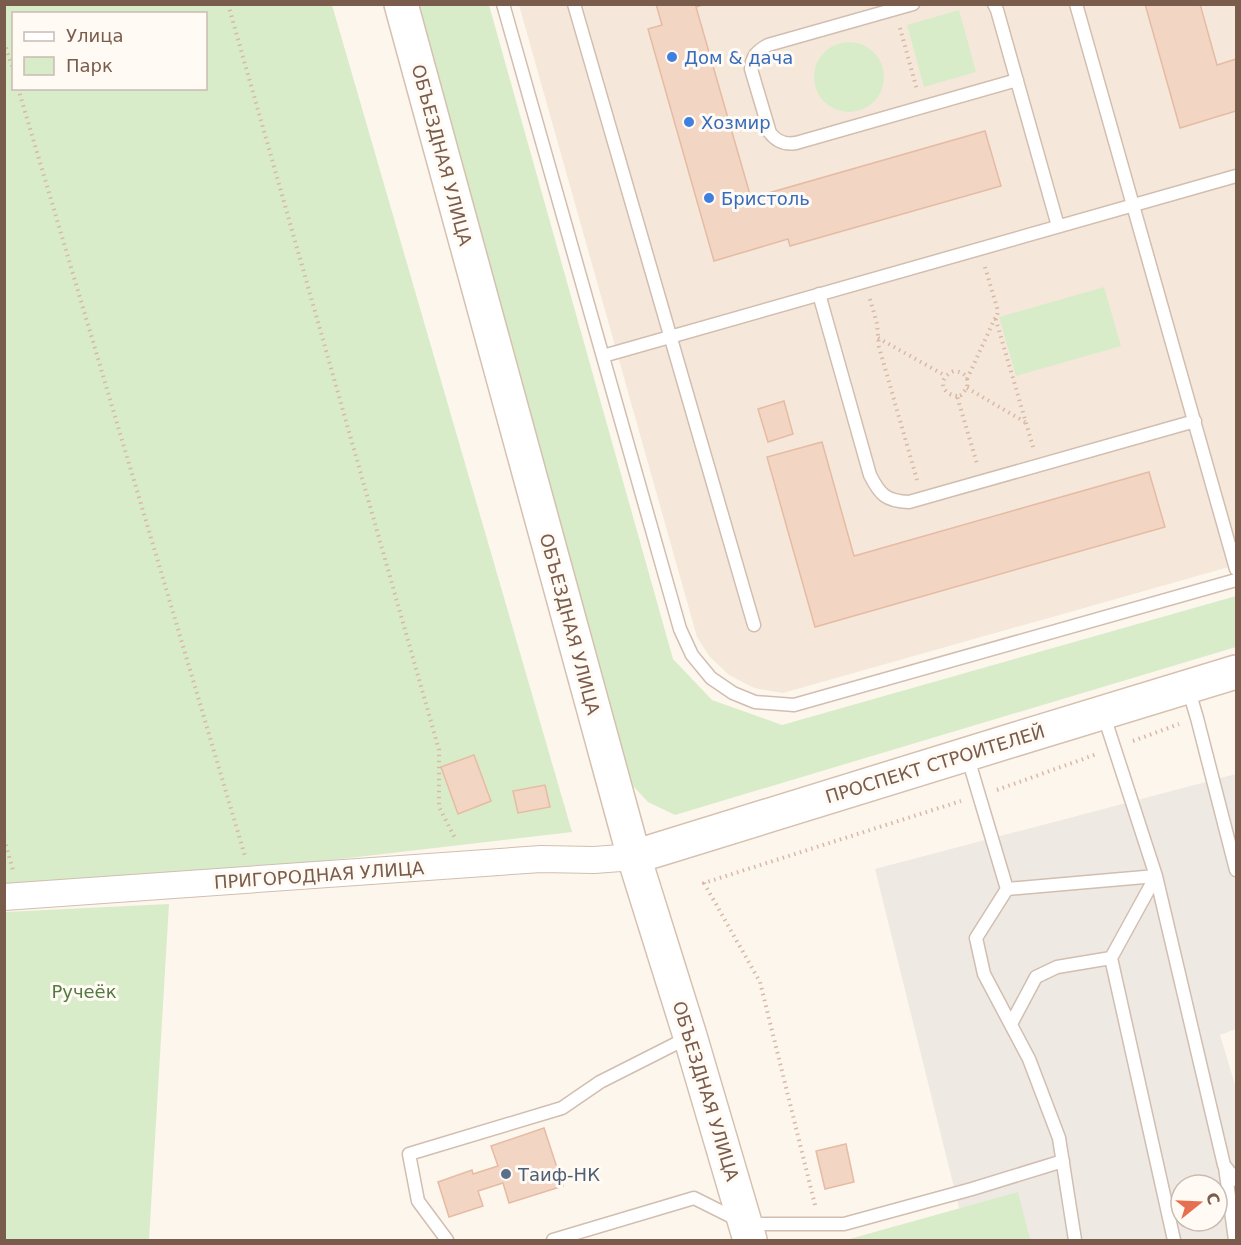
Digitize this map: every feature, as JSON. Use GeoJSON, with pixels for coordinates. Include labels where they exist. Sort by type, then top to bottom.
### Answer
{"type":"FeatureCollection","features":[{"type":"Feature","properties":{"kind":"main road","name":"ОБЪЕЗДНАЯ УЛИЦА"},"geometry":{"type":"LineString","coordinates":[[401,4],[634,857],[690,1036],[745,1232]]}},
{"type":"Feature","properties":{"kind":"main road","name":"ПРОСПЕКТ СТРОИТЕЛЕЙ"},"geometry":{"type":"LineString","coordinates":[[634,857],[1236,672]]}},
{"type":"Feature","properties":{"kind":"street","name":"ПРИГОРОДНАЯ УЛИЦА"},"geometry":{"type":"LineString","coordinates":[[4,897],[541,859],[594,860],[634,857]]}},
{"type":"Feature","properties":{"kind":"lane"},"geometry":{"type":"LineString","coordinates":[[502,4],[680,629],[692,655],[711,678],[733,693],[755,702],[794,705],[1236,580]]}},
{"type":"Feature","properties":{"kind":"lane"},"geometry":{"type":"LineString","coordinates":[[574,4],[754,625]]}},
{"type":"Feature","properties":{"kind":"lane"},"geometry":{"type":"LineString","coordinates":[[913,4],[768,45],[760,50],[752,61],[751,69],[770,133],[774,138],[788,144],[1017,80]]}},
{"type":"Feature","properties":{"kind":"lane"},"geometry":{"type":"LineString","coordinates":[[994,4],[1058,226]]}},
{"type":"Feature","properties":{"kind":"lane"},"geometry":{"type":"LineString","coordinates":[[1076,4],[1236,569]]}},
{"type":"Feature","properties":{"kind":"lane"},"geometry":{"type":"LineString","coordinates":[[603,356],[1236,176]]}},
{"type":"Feature","properties":{"kind":"lane"},"geometry":{"type":"LineString","coordinates":[[819,294],[870,475],[877,489],[896,502],[922,499],[1195,421]]}},
{"type":"Feature","properties":{"kind":"lane"},"geometry":{"type":"LineString","coordinates":[[1188,687],[1236,870]]}},
{"type":"Feature","properties":{"kind":"lane"},"geometry":{"type":"LineString","coordinates":[[1103,713],[1156,876],[1224,1165],[1235,1240]]}},
{"type":"Feature","properties":{"kind":"lane"},"geometry":{"type":"LineString","coordinates":[[967,755],[1007,889],[976,938],[984,974],[1033,1069],[1059,1138],[1075,1240]]}},
{"type":"Feature","properties":{"kind":"lane"},"geometry":{"type":"LineString","coordinates":[[1007,889],[1156,876]]}},
{"type":"Feature","properties":{"kind":"lane"},"geometry":{"type":"LineString","coordinates":[[1156,876],[1111,958],[1174,1240]]}},
{"type":"Feature","properties":{"kind":"lane"},"geometry":{"type":"LineString","coordinates":[[1011,1024],[1036,977],[1057,967],[1111,958]]}},
{"type":"Feature","properties":{"kind":"lane"},"geometry":{"type":"LineString","coordinates":[[447,1240],[418,1200],[409,1154],[562,1108],[600,1082],[690,1036]]}},
{"type":"Feature","properties":{"kind":"lane"},"geometry":{"type":"LineString","coordinates":[[553,1240],[694,1198],[745,1232],[820,1224],[844,1224],[1063,1161]]}},
{"type":"Feature","properties":{"kind":"lane"},"geometry":{"type":"LineString","coordinates":[[1224,1165],[1236,1180]]}},
{"type":"Feature","properties":{"kind":"path"},"geometry":{"type":"LineString","coordinates":[[228,4],[439,750],[439,807],[467,864]]}},
{"type":"Feature","properties":{"kind":"path"},"geometry":{"type":"LineString","coordinates":[[895,10],[922,107]]}},
{"type":"Feature","properties":{"kind":"path"},"geometry":{"type":"LineString","coordinates":[[4,42],[12,66]]}},
{"type":"Feature","properties":{"kind":"path"},"geometry":{"type":"LineString","coordinates":[[19,90],[252,879]]}},
{"type":"Feature","properties":{"kind":"path"},"geometry":{"type":"LineString","coordinates":[[980,249],[998,311],[996,320],[1038,465]]}},
{"type":"Feature","properties":{"kind":"path"},"geometry":{"type":"LineString","coordinates":[[865,281],[877,324],[879,347],[922,499]]}},
{"type":"Feature","properties":{"kind":"path"},"geometry":{"type":"LineString","coordinates":[[967,379],[964,374],[954,371],[943,381],[945,390],[952,396],[957,396],[962,395],[967,388],[967,379],[997,316]]}},
{"type":"Feature","properties":{"kind":"path"},"geometry":{"type":"LineString","coordinates":[[877,338],[946,376]]}},
{"type":"Feature","properties":{"kind":"path"},"geometry":{"type":"LineString","coordinates":[[967,388],[1025,422]]}},
{"type":"Feature","properties":{"kind":"path"},"geometry":{"type":"LineString","coordinates":[[957,396],[982,482]]}},
{"type":"Feature","properties":{"kind":"path"},"geometry":{"type":"LineString","coordinates":[[704,883],[760,982],[820,1224]]}},
{"type":"Feature","properties":{"kind":"shaded area"},"geometry":{"type":"Polygon","coordinates":[[[519,5],[1236,5],[1236,565],[783,693],[754,688],[729,675],[709,656],[697,637],[519,5]]]}},
{"type":"Feature","properties":{"kind":"shaded area"},"geometry":{"type":"Polygon","coordinates":[[[1236,774],[1236,1029],[1220,1035],[1236,1088],[1236,1240],[967,1240],[875,869],[1236,774]]]}},
{"type":"Feature","properties":{"kind":"green space"},"geometry":{"type":"Polygon","coordinates":[[[5,5],[332,5],[572,832],[184,877],[5,888],[5,5]]]}},
{"type":"Feature","properties":{"kind":"green space"},"geometry":{"type":"Polygon","coordinates":[[[419,5],[489,5],[673,659],[712,700],[782,725],[1236,596],[1236,647],[675,815],[648,802],[633,786],[417,12],[419,5]]]}},
{"type":"Feature","properties":{"kind":"green space"},"geometry":{"type":"Polygon","coordinates":[[[959,10],[976,72],[924,87],[907,25],[959,10]]]}},
{"type":"Feature","properties":{"kind":"green space"},"geometry":{"type":"Polygon","coordinates":[[[849,42],[862,45],[874,52],[881,64],[884,77],[881,90],[874,102],[862,109],[849,112],[836,109],[824,102],[817,90],[814,77],[817,64],[824,52],[836,45],[849,42]]]}},
{"type":"Feature","properties":{"kind":"green space"},"geometry":{"type":"Polygon","coordinates":[[[1104,287],[1121,346],[1016,376],[999,317],[1104,287]]]}},
{"type":"Feature","properties":{"kind":"green space","name":"Ручеёк"},"geometry":{"type":"Polygon","coordinates":[[[169,904],[149,1240],[5,1240],[5,912],[169,904]]]}},
{"type":"Feature","properties":{"kind":"green space"},"geometry":{"type":"Polygon","coordinates":[[[1018,1192],[1030,1239],[1027,1240],[846,1240],[1018,1192]]]}},
{"type":"Feature","properties":{"kind":"building"},"geometry":{"type":"Polygon","coordinates":[[[656,4],[705,4],[696,7],[751,198],[985,131],[1001,186],[790,246],[788,239],[714,261],[648,29],[662,25],[656,4]]]}},
{"type":"Feature","properties":{"kind":"building"},"geometry":{"type":"Polygon","coordinates":[[[1145,4],[1200,4],[1217,65],[1236,59],[1236,111],[1180,128],[1145,4]]]}},
{"type":"Feature","properties":{"kind":"building"},"geometry":{"type":"Polygon","coordinates":[[[784,401],[793,434],[768,442],[758,409],[784,401]]]}},
{"type":"Feature","properties":{"kind":"building"},"geometry":{"type":"Polygon","coordinates":[[[822,442],[854,556],[1149,472],[1165,527],[815,627],[767,457],[822,442]]]}},
{"type":"Feature","properties":{"kind":"building"},"geometry":{"type":"Polygon","coordinates":[[[474,755],[491,801],[458,814],[441,767],[474,755]]]}},
{"type":"Feature","properties":{"kind":"building"},"geometry":{"type":"Polygon","coordinates":[[[545,785],[550,807],[518,813],[513,791],[545,785]]]}},
{"type":"Feature","properties":{"kind":"building"},"geometry":{"type":"Polygon","coordinates":[[[544,1128],[563,1186],[509,1203],[503,1183],[478,1191],[483,1206],[449,1217],[438,1182],[472,1170],[473,1174],[498,1166],[491,1146],[544,1128]]]}},
{"type":"Feature","properties":{"kind":"building"},"geometry":{"type":"Polygon","coordinates":[[[846,1144],[854,1182],[825,1189],[816,1151],[846,1144]]]}},
{"type":"Feature","properties":{"kind":"place","name":"Дом & дача"},"geometry":{"type":"Point","coordinates":[672,57]}},
{"type":"Feature","properties":{"kind":"place","name":"Хозмир"},"geometry":{"type":"Point","coordinates":[689,122]}},
{"type":"Feature","properties":{"kind":"place","name":"Бристоль"},"geometry":{"type":"Point","coordinates":[709,198]}},
{"type":"Feature","properties":{"kind":"place","name":"Таиф-НК"},"geometry":{"type":"Point","coordinates":[506,1174]}}]}
